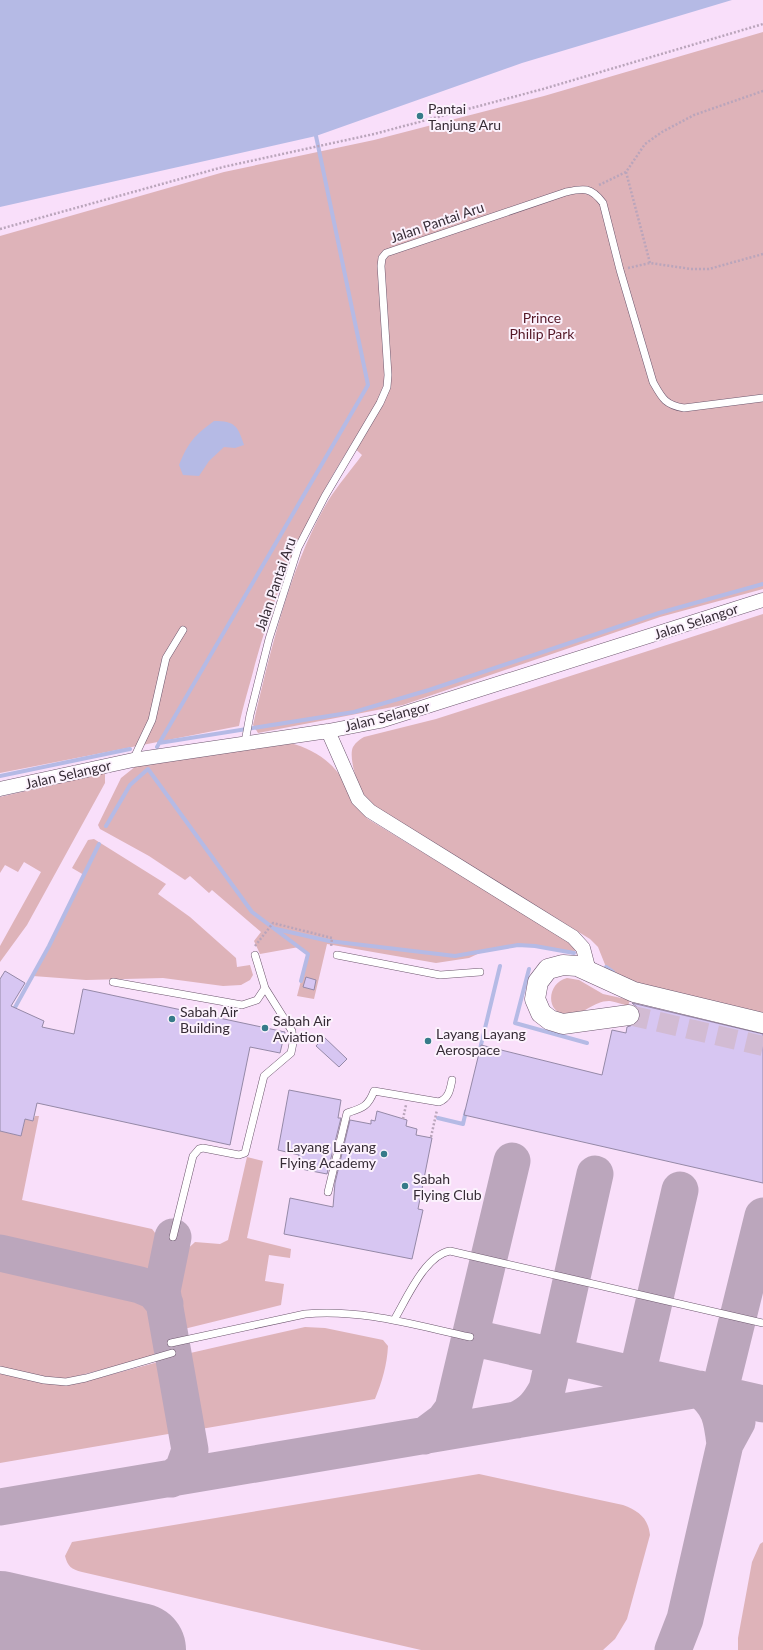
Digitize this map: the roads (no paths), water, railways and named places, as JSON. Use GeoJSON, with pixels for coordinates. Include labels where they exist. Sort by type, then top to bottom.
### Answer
{"type":"FeatureCollection","features":[{"type":"Feature","properties":{"kind":"main road"},"geometry":{"type":"LineString","coordinates":[[629,1015],[563,1024],[550,1020],[541,1013],[535,999],[538,982],[548,969],[562,965],[576,966],[634,992],[763,1023]]}},
{"type":"Feature","properties":{"kind":"street","name":"Jalan Selangor"},"geometry":{"type":"LineString","coordinates":[[0,789],[133,760],[245,742],[328,731],[380,721],[763,600]]}},
{"type":"Feature","properties":{"kind":"street"},"geometry":{"type":"LineString","coordinates":[[328,731],[358,799],[370,811],[573,937],[584,948],[589,971]]}},
{"type":"Feature","properties":{"kind":"lane","name":"Jalan Pantai Aru"},"geometry":{"type":"LineString","coordinates":[[245,742],[250,715],[269,640],[298,548],[325,496],[380,402],[387,387],[388,375],[381,266],[382,258],[386,253],[566,192],[578,189],[589,189],[597,194],[603,203],[620,270],[653,382],[662,397],[671,406],[684,408],[763,398]]}},
{"type":"Feature","properties":{"kind":"lane"},"geometry":{"type":"LineString","coordinates":[[133,760],[152,720],[166,658],[183,630]]}},
{"type":"Feature","properties":{"kind":"lane"},"geometry":{"type":"LineString","coordinates":[[173,1237],[193,1156],[197,1151],[203,1148],[239,1155],[245,1153],[264,1076],[290,1053],[293,1043],[292,1031],[265,988],[253,953]]}},
{"type":"Feature","properties":{"kind":"lane"},"geometry":{"type":"LineString","coordinates":[[337,955],[440,975],[480,972]]}},
{"type":"Feature","properties":{"kind":"lane"},"geometry":{"type":"LineString","coordinates":[[113,982],[242,1005],[257,1000],[265,988]]}},
{"type":"Feature","properties":{"kind":"lane"},"geometry":{"type":"LineString","coordinates":[[328,1192],[347,1113],[362,1108],[370,1102],[374,1091],[439,1102],[444,1100],[449,1094],[452,1080]]}},
{"type":"Feature","properties":{"kind":"lane"},"geometry":{"type":"LineString","coordinates":[[394,1320],[421,1274],[439,1254],[450,1251],[763,1322]]}},
{"type":"Feature","properties":{"kind":"lane"},"geometry":{"type":"LineString","coordinates":[[171,1343],[305,1314],[352,1313],[394,1320],[470,1337]]}},
{"type":"Feature","properties":{"kind":"lane"},"geometry":{"type":"LineString","coordinates":[[0,1370],[44,1380],[66,1382],[86,1378],[172,1353]]}},
{"type":"Feature","properties":{"kind":"water"},"geometry":{"type":"Polygon","coordinates":[[[0,0],[732,0],[522,63],[316,136],[0,207],[0,0]]]}},
{"type":"Feature","properties":{"kind":"water"},"geometry":{"type":"Polygon","coordinates":[[[214,421],[227,422],[235,426],[240,433],[244,445],[235,448],[224,447],[209,461],[199,476],[183,475],[179,465],[189,444],[197,435],[214,421]]]}},
{"type":"Feature","properties":{"kind":"waterway"},"geometry":{"type":"LineString","coordinates":[[157,747],[368,385],[316,136]]}},
{"type":"Feature","properties":{"kind":"waterway"},"geometry":{"type":"LineString","coordinates":[[159,743],[354,712],[429,690],[659,613],[763,584]]}},
{"type":"Feature","properties":{"kind":"waterway"},"geometry":{"type":"LineString","coordinates":[[0,776],[130,749]]}},
{"type":"Feature","properties":{"kind":"waterway"},"geometry":{"type":"LineString","coordinates":[[106,826],[130,785],[148,769],[252,912],[308,954],[301,981]]}},
{"type":"Feature","properties":{"kind":"waterway"},"geometry":{"type":"LineString","coordinates":[[13,1011],[49,946],[99,844]]}},
{"type":"Feature","properties":{"kind":"waterway"},"geometry":{"type":"LineString","coordinates":[[276,929],[329,941],[455,956],[518,945],[535,946],[574,953]]}},
{"type":"Feature","properties":{"kind":"waterway"},"geometry":{"type":"LineString","coordinates":[[480,1049],[500,966]]}},
{"type":"Feature","properties":{"kind":"waterway"},"geometry":{"type":"LineString","coordinates":[[606,967],[613,972]]}},
{"type":"Feature","properties":{"kind":"waterway"},"geometry":{"type":"LineString","coordinates":[[529,969],[515,1023],[587,1043]]}},
{"type":"Feature","properties":{"kind":"waterway"},"geometry":{"type":"LineString","coordinates":[[438,1118],[463,1124],[466,1111]]}},
{"type":"Feature","properties":{"kind":"tunnel"},"geometry":{"type":"LineString","coordinates":[[629,1015],[763,1046]]}},
{"type":"Feature","properties":{"kind":"place","name":"Pantai Tanjung Aru"},"geometry":{"type":"Point","coordinates":[420,116]}},
{"type":"Feature","properties":{"kind":"place","name":"Sabah Air Building"},"geometry":{"type":"Point","coordinates":[172,1019]}},
{"type":"Feature","properties":{"kind":"place","name":"Sabah Air Aviation"},"geometry":{"type":"Point","coordinates":[265,1028]}},
{"type":"Feature","properties":{"kind":"place","name":"Layang Layang Aerospace"},"geometry":{"type":"Point","coordinates":[428,1041]}},
{"type":"Feature","properties":{"kind":"place","name":"Layang Layang Flying Academy"},"geometry":{"type":"Point","coordinates":[384,1154]}},
{"type":"Feature","properties":{"kind":"place","name":"Sabah Flying Club"},"geometry":{"type":"Point","coordinates":[405,1186]}},
{"type":"Feature","properties":{"kind":"park label","name":"Prince Philip Park"},"geometry":{"type":"Point","coordinates":[542,326]}}]}
